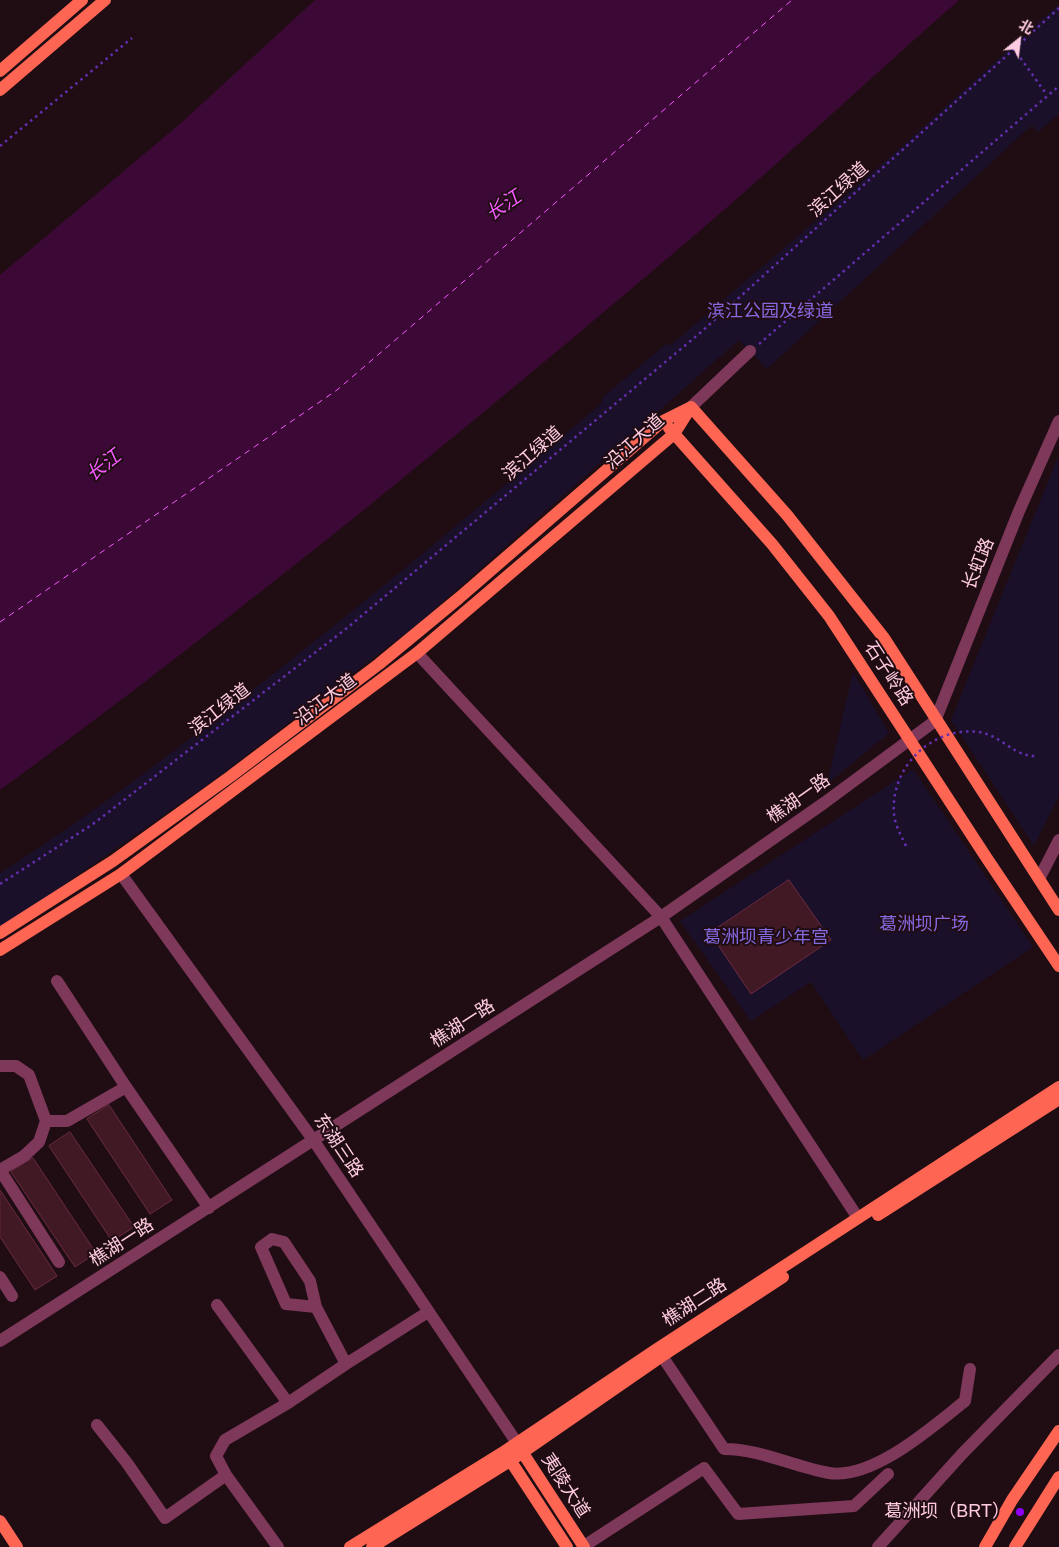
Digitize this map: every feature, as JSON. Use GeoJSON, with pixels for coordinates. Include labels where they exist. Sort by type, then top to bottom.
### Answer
{"type":"FeatureCollection","features":[{"type":"Feature","properties":{"kind":"main road"},"geometry":{"type":"LineString","coordinates":[[0,71],[82,0]]}},
{"type":"Feature","properties":{"kind":"main road"},"geometry":{"type":"LineString","coordinates":[[0,90],[105,0]]}},
{"type":"Feature","properties":{"kind":"main road","name":"沿江大道"},"geometry":{"type":"LineString","coordinates":[[0,933],[113,861],[231,776],[379,664],[459,598],[663,421],[691,407]]}},
{"type":"Feature","properties":{"kind":"main road","name":"沿江大道"},"geometry":{"type":"LineString","coordinates":[[0,950],[121,874],[417,653],[674,434],[691,407]]}},
{"type":"Feature","properties":{"kind":"main road","name":"石子岭路"},"geometry":{"type":"LineString","coordinates":[[691,407],[829,566],[884,638],[935,721],[1059,910]]}},
{"type":"Feature","properties":{"kind":"main road","name":"石子岭路"},"geometry":{"type":"LineString","coordinates":[[663,421],[772,544],[829,616],[1059,966]]}},
{"type":"Feature","properties":{"kind":"main road","name":"樵湖二路"},"geometry":{"type":"LineString","coordinates":[[372,1547],[858,1218],[1059,1087]]}},
{"type":"Feature","properties":{"kind":"main road","name":"樵湖二路"},"geometry":{"type":"LineString","coordinates":[[520,1448],[1059,1099]]}},
{"type":"Feature","properties":{"kind":"main road"},"geometry":{"type":"LineString","coordinates":[[985,1547],[1012,1500],[1059,1430]]}},
{"type":"Feature","properties":{"kind":"main road","name":"夷陵大道"},"geometry":{"type":"LineString","coordinates":[[520,1448],[584,1547]]}},
{"type":"Feature","properties":{"kind":"main road","name":"樵湖二路"},"geometry":{"type":"LineString","coordinates":[[350,1547],[508,1456]]}},
{"type":"Feature","properties":{"kind":"main road","name":"夷陵大道"},"geometry":{"type":"LineString","coordinates":[[508,1456],[567,1547]]}},
{"type":"Feature","properties":{"kind":"main road"},"geometry":{"type":"LineString","coordinates":[[1016,1547],[1059,1477]]}},
{"type":"Feature","properties":{"kind":"main road"},"geometry":{"type":"LineString","coordinates":[[0,1521],[17,1547]]}},
{"type":"Feature","properties":{"kind":"street"},"geometry":{"type":"LineString","coordinates":[[691,407],[750,352]]}},
{"type":"Feature","properties":{"kind":"street","name":"长虹路"},"geometry":{"type":"LineString","coordinates":[[935,721],[1019,511],[1059,421]]}},
{"type":"Feature","properties":{"kind":"street"},"geometry":{"type":"LineString","coordinates":[[417,653],[661,917],[858,1218]]}},
{"type":"Feature","properties":{"kind":"street","name":"樵湖一路"},"geometry":{"type":"LineString","coordinates":[[0,1341],[661,917],[824,803],[935,721]]}},
{"type":"Feature","properties":{"kind":"street"},"geometry":{"type":"LineString","coordinates":[[1039,879],[1059,840]]}},
{"type":"Feature","properties":{"kind":"street","name":"东湖三路"},"geometry":{"type":"LineString","coordinates":[[121,874],[314,1141],[520,1448]]}},
{"type":"Feature","properties":{"kind":"street"},"geometry":{"type":"LineString","coordinates":[[57,981],[126,1087],[209,1208]]}},
{"type":"Feature","properties":{"kind":"street"},"geometry":{"type":"LineString","coordinates":[[0,1066],[16,1066],[30,1075],[46,1121],[39,1142],[24,1156],[0,1170],[59,1262]]}},
{"type":"Feature","properties":{"kind":"street"},"geometry":{"type":"LineString","coordinates":[[46,1121],[67,1121],[126,1087]]}},
{"type":"Feature","properties":{"kind":"street"},"geometry":{"type":"LineString","coordinates":[[316,1307],[286,1304],[260,1247],[272,1239],[284,1242],[310,1281],[316,1307],[346,1364]]}},
{"type":"Feature","properties":{"kind":"street"},"geometry":{"type":"LineString","coordinates":[[0,1277],[12,1296]]}},
{"type":"Feature","properties":{"kind":"street"},"geometry":{"type":"LineString","coordinates":[[217,1305],[288,1403]]}},
{"type":"Feature","properties":{"kind":"street"},"geometry":{"type":"LineString","coordinates":[[278,1547],[226,1475],[216,1456],[225,1440],[288,1403],[428,1312]]}},
{"type":"Feature","properties":{"kind":"street"},"geometry":{"type":"LineString","coordinates":[[878,1547],[962,1454],[1059,1355]]}},
{"type":"Feature","properties":{"kind":"street"},"geometry":{"type":"LineString","coordinates":[[662,1356],[724,1449],[752,1452],[830,1473],[858,1472],[916,1441],[965,1401],[970,1369]]}},
{"type":"Feature","properties":{"kind":"street"},"geometry":{"type":"LineString","coordinates":[[97,1425],[127,1463],[165,1518],[226,1475]]}},
{"type":"Feature","properties":{"kind":"street"},"geometry":{"type":"LineString","coordinates":[[584,1547],[704,1468],[738,1514],[854,1506],[888,1474]]}},
{"type":"Feature","properties":{"kind":"path","name":"滨江绿道"},"geometry":{"type":"LineString","coordinates":[[0,884],[93,824],[355,621],[700,333],[1059,8]]}},
{"type":"Feature","properties":{"kind":"path"},"geometry":{"type":"LineString","coordinates":[[0,146],[132,38]]}},
{"type":"Feature","properties":{"kind":"path"},"geometry":{"type":"LineString","coordinates":[[1014,49],[1048,95]]}},
{"type":"Feature","properties":{"kind":"path"},"geometry":{"type":"LineString","coordinates":[[750,352],[1059,86]]}},
{"type":"Feature","properties":{"kind":"path"},"geometry":{"type":"LineString","coordinates":[[906,846],[896,826],[894,813],[896,786],[900,774],[910,759],[931,743],[953,733],[965,731],[982,732],[999,739],[1028,757],[1038,756]]}},
{"type":"Feature","properties":{"kind":"green space","name":"滨江公园及绿道"},"geometry":{"type":"Polygon","coordinates":[[[1059,4],[1059,114],[1038,132],[1032,125],[767,369],[739,340],[420,622],[214,780],[0,929],[0,873],[125,788],[290,661],[424,552],[601,404],[603,397],[666,344],[671,345],[882,164],[1059,4]]]}},
{"type":"Feature","properties":{"kind":"green space"},"geometry":{"type":"Polygon","coordinates":[[[1058,457],[1059,796],[1034,846],[951,720],[1058,457]]]}},
{"type":"Feature","properties":{"kind":"green space"},"geometry":{"type":"Polygon","coordinates":[[[853,672],[889,733],[827,784],[853,672]]]}},
{"type":"Feature","properties":{"kind":"green space","name":"葛洲坝广场"},"geometry":{"type":"Polygon","coordinates":[[[913,769],[1033,947],[863,1060],[811,982],[751,1021],[680,921],[913,769]]]}},
{"type":"Feature","properties":{"kind":"water","name":"长江"},"geometry":{"type":"Polygon","coordinates":[[[315,0],[959,0],[702,229],[530,374],[268,586],[180,655],[0,790],[0,275],[181,123],[315,0]]]}},
{"type":"Feature","properties":{"kind":"building","name":"葛洲坝青少年宫"},"geometry":{"type":"Polygon","coordinates":[[[789,880],[831,940],[751,994],[710,933],[789,880]]]}},
{"type":"Feature","properties":{"kind":"building"},"geometry":{"type":"Polygon","coordinates":[[[109,1105],[172,1200],[150,1214],[87,1119],[109,1105]]]}},
{"type":"Feature","properties":{"kind":"building"},"geometry":{"type":"Polygon","coordinates":[[[70,1132],[134,1227],[112,1241],[49,1146],[70,1132]]]}},
{"type":"Feature","properties":{"kind":"building"},"geometry":{"type":"Polygon","coordinates":[[[33,1158],[96,1253],[75,1267],[11,1172],[33,1158]]]}},
{"type":"Feature","properties":{"kind":"building"},"geometry":{"type":"Polygon","coordinates":[[[0,1190],[57,1276],[35,1290],[0,1237],[0,1190]]]}},
{"type":"Feature","properties":{"kind":"ferry route"},"geometry":{"type":"LineString","coordinates":[[0,622],[337,390],[792,0]]}},
{"type":"Feature","properties":{"kind":"place","name":"葛洲坝（BRT）"},"geometry":{"type":"Point","coordinates":[1020,1512]}}]}
